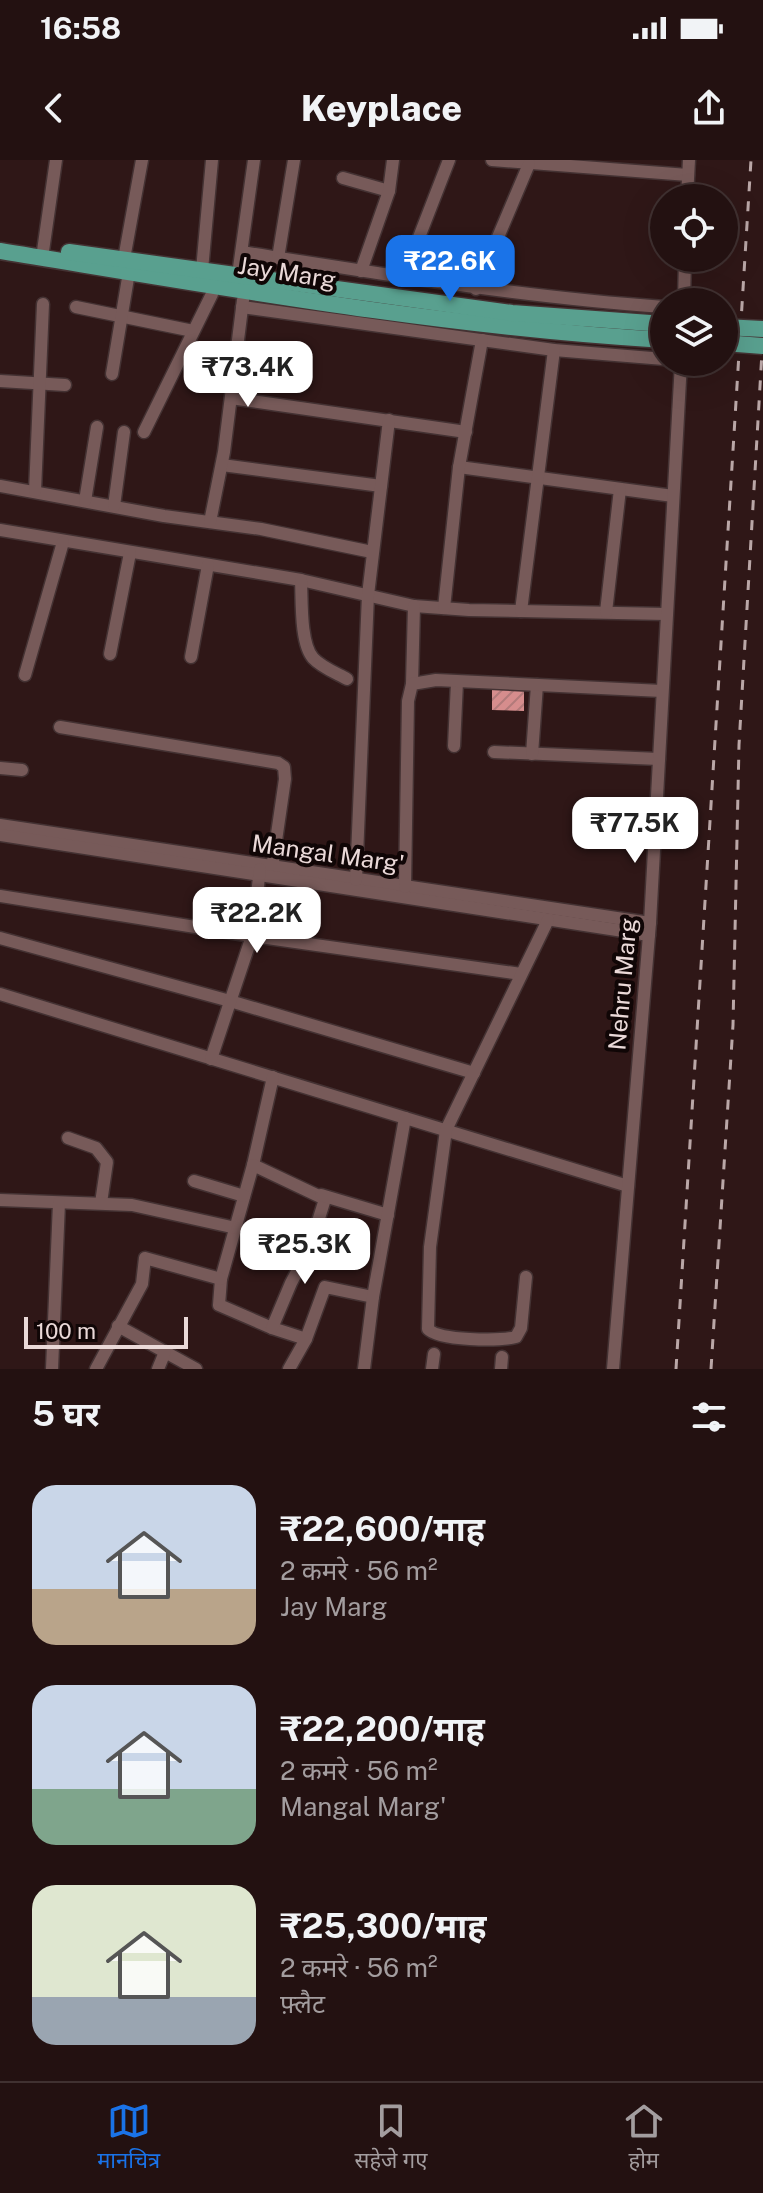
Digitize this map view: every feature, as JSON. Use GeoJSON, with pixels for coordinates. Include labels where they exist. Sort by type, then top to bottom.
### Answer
{"type":"FeatureCollection","features":[{"type":"Feature","properties":{"kind":"main road","name":"Jay Marg"},"geometry":{"type":"LineString","coordinates":[[0,241],[43,253]]}},
{"type":"Feature","properties":{"kind":"main road","name":"Jay Marg"},"geometry":{"type":"LineString","coordinates":[[0,251],[43,253],[248,289],[650,323]]}},
{"type":"Feature","properties":{"kind":"main road","name":"Jay Marg"},"geometry":{"type":"LineString","coordinates":[[126,266],[202,270],[248,289],[502,327],[650,339]]}},
{"type":"Feature","properties":{"kind":"main road"},"geometry":{"type":"LineString","coordinates":[[738,328],[763,329]]}},
{"type":"Feature","properties":{"kind":"main road"},"geometry":{"type":"LineString","coordinates":[[738,344],[763,346]]}},
{"type":"Feature","properties":{"kind":"street"},"geometry":{"type":"LineString","coordinates":[[43,253],[56,160]]}},
{"type":"Feature","properties":{"kind":"street"},"geometry":{"type":"LineString","coordinates":[[112,374],[142,160]]}},
{"type":"Feature","properties":{"kind":"street"},"geometry":{"type":"LineString","coordinates":[[202,270],[212,160]]}},
{"type":"Feature","properties":{"kind":"street"},"geometry":{"type":"LineString","coordinates":[[210,522],[222,465],[248,289],[242,252],[254,160]]}},
{"type":"Feature","properties":{"kind":"street"},"geometry":{"type":"LineString","coordinates":[[278,258],[294,160]]}},
{"type":"Feature","properties":{"kind":"street"},"geometry":{"type":"LineString","coordinates":[[404,276],[449,160]]}},
{"type":"Feature","properties":{"kind":"street"},"geometry":{"type":"LineString","coordinates":[[492,160],[529,164],[578,163],[688,175]]}},
{"type":"Feature","properties":{"kind":"street"},"geometry":{"type":"LineString","coordinates":[[688,184],[689,160]]}},
{"type":"Feature","properties":{"kind":"street"},"geometry":{"type":"LineString","coordinates":[[361,271],[389,191],[390,161]]}},
{"type":"Feature","properties":{"kind":"street"},"geometry":{"type":"LineString","coordinates":[[476,289],[529,164]]}},
{"type":"Feature","properties":{"kind":"street"},"geometry":{"type":"LineString","coordinates":[[343,178],[389,191]]}},
{"type":"Feature","properties":{"kind":"street"},"geometry":{"type":"LineString","coordinates":[[242,252],[476,289],[650,306]]}},
{"type":"Feature","properties":{"kind":"street"},"geometry":{"type":"LineString","coordinates":[[144,432],[214,285]]}},
{"type":"Feature","properties":{"kind":"street"},"geometry":{"type":"LineString","coordinates":[[248,289],[482,340],[650,358]]}},
{"type":"Feature","properties":{"kind":"street"},"geometry":{"type":"LineString","coordinates":[[35,491],[43,304]]}},
{"type":"Feature","properties":{"kind":"street"},"geometry":{"type":"LineString","coordinates":[[76,307],[193,331]]}},
{"type":"Feature","properties":{"kind":"street"},"geometry":{"type":"LineString","coordinates":[[444,608],[459,467],[482,340]]}},
{"type":"Feature","properties":{"kind":"street"},"geometry":{"type":"LineString","coordinates":[[521,611],[554,350]]}},
{"type":"Feature","properties":{"kind":"street","name":"Nehru Marg"},"geometry":{"type":"LineString","coordinates":[[613,1369],[649,929],[680,376]]}},
{"type":"Feature","properties":{"kind":"street"},"geometry":{"type":"LineString","coordinates":[[0,381],[65,385]]}},
{"type":"Feature","properties":{"kind":"street"},"geometry":{"type":"LineString","coordinates":[[231,398],[466,432]]}},
{"type":"Feature","properties":{"kind":"street"},"geometry":{"type":"LineString","coordinates":[[356,880],[368,595],[389,420]]}},
{"type":"Feature","properties":{"kind":"street"},"geometry":{"type":"LineString","coordinates":[[85,501],[97,427]]}},
{"type":"Feature","properties":{"kind":"street"},"geometry":{"type":"LineString","coordinates":[[114,506],[124,432]]}},
{"type":"Feature","properties":{"kind":"street"},"geometry":{"type":"LineString","coordinates":[[222,465],[381,486]]}},
{"type":"Feature","properties":{"kind":"street"},"geometry":{"type":"LineString","coordinates":[[459,467],[673,496]]}},
{"type":"Feature","properties":{"kind":"street"},"geometry":{"type":"LineString","coordinates":[[0,486],[372,552]]}},
{"type":"Feature","properties":{"kind":"street"},"geometry":{"type":"LineString","coordinates":[[606,612],[620,489]]}},
{"type":"Feature","properties":{"kind":"street"},"geometry":{"type":"LineString","coordinates":[[0,530],[301,580],[414,606],[666,614]]}},
{"type":"Feature","properties":{"kind":"street"},"geometry":{"type":"LineString","coordinates":[[25,675],[63,542]]}},
{"type":"Feature","properties":{"kind":"street"},"geometry":{"type":"LineString","coordinates":[[110,654],[130,553]]}},
{"type":"Feature","properties":{"kind":"street"},"geometry":{"type":"LineString","coordinates":[[191,657],[208,565]]}},
{"type":"Feature","properties":{"kind":"street"},"geometry":{"type":"LineString","coordinates":[[301,580],[304,631],[310,654],[320,664],[347,679]]}},
{"type":"Feature","properties":{"kind":"street"},"geometry":{"type":"LineString","coordinates":[[405,887],[408,701],[412,684],[414,606]]}},
{"type":"Feature","properties":{"kind":"street"},"geometry":{"type":"LineString","coordinates":[[412,684],[420,681],[457,682],[662,691]]}},
{"type":"Feature","properties":{"kind":"street"},"geometry":{"type":"LineString","coordinates":[[454,746],[457,682]]}},
{"type":"Feature","properties":{"kind":"street"},"geometry":{"type":"LineString","coordinates":[[532,754],[537,685]]}},
{"type":"Feature","properties":{"kind":"street"},"geometry":{"type":"LineString","coordinates":[[60,727],[278,763],[286,772],[252,936],[211,1059]]}},
{"type":"Feature","properties":{"kind":"street"},"geometry":{"type":"LineString","coordinates":[[494,752],[659,759]]}},
{"type":"Feature","properties":{"kind":"street"},"geometry":{"type":"LineString","coordinates":[[0,768],[22,770]]}},
{"type":"Feature","properties":{"kind":"street","name":"Mangal Marg'"},"geometry":{"type":"LineString","coordinates":[[0,825],[265,872],[405,887],[649,929]]}},
{"type":"Feature","properties":{"kind":"street"},"geometry":{"type":"LineString","coordinates":[[0,835],[265,872],[548,920],[649,929]]}},
{"type":"Feature","properties":{"kind":"street"},"geometry":{"type":"LineString","coordinates":[[0,896],[521,974]]}},
{"type":"Feature","properties":{"kind":"street"},"geometry":{"type":"LineString","coordinates":[[526,1277],[521,1328],[516,1337],[505,1340],[445,1336],[432,1334],[428,1329],[430,1247],[446,1130],[548,920]]}},
{"type":"Feature","properties":{"kind":"street"},"geometry":{"type":"LineString","coordinates":[[0,938],[230,1001],[474,1073]]}},
{"type":"Feature","properties":{"kind":"street"},"geometry":{"type":"LineString","coordinates":[[0,994],[628,1186]]}},
{"type":"Feature","properties":{"kind":"street"},"geometry":{"type":"LineString","coordinates":[[273,1077],[253,1165],[221,1279],[219,1305],[306,1339]]}},
{"type":"Feature","properties":{"kind":"street"},"geometry":{"type":"LineString","coordinates":[[364,1369],[373,1297],[405,1118]]}},
{"type":"Feature","properties":{"kind":"street"},"geometry":{"type":"LineString","coordinates":[[68,1138],[96,1148],[107,1162],[101,1203]]}},
{"type":"Feature","properties":{"kind":"street"},"geometry":{"type":"LineString","coordinates":[[253,1165],[321,1195],[388,1215]]}},
{"type":"Feature","properties":{"kind":"street"},"geometry":{"type":"LineString","coordinates":[[194,1181],[244,1196]]}},
{"type":"Feature","properties":{"kind":"street"},"geometry":{"type":"LineString","coordinates":[[272,1328],[310,1247],[324,1205],[325,1199],[321,1195]]}},
{"type":"Feature","properties":{"kind":"street"},"geometry":{"type":"LineString","coordinates":[[0,1200],[132,1205],[236,1228]]}},
{"type":"Feature","properties":{"kind":"street"},"geometry":{"type":"LineString","coordinates":[[52,1369],[59,1203]]}},
{"type":"Feature","properties":{"kind":"street"},"geometry":{"type":"LineString","coordinates":[[96,1369],[142,1284],[145,1258],[221,1279]]}},
{"type":"Feature","properties":{"kind":"street"},"geometry":{"type":"LineString","coordinates":[[289,1369],[306,1339],[325,1287],[373,1297]]}},
{"type":"Feature","properties":{"kind":"street"},"geometry":{"type":"LineString","coordinates":[[118,1326],[196,1369]]}},
{"type":"Feature","properties":{"kind":"street"},"geometry":{"type":"LineString","coordinates":[[158,1369],[165,1352]]}},
{"type":"Feature","properties":{"kind":"street"},"geometry":{"type":"LineString","coordinates":[[432,1369],[434,1354]]}},
{"type":"Feature","properties":{"kind":"building"},"geometry":{"type":"Polygon","coordinates":[[[492,686],[524,687],[524,711],[492,710],[492,686]]]}},
{"type":"Feature","properties":{"kind":"railway"},"geometry":{"type":"LineString","coordinates":[[676,1369],[751,160]]}},
{"type":"Feature","properties":{"kind":"railway"},"geometry":{"type":"LineString","coordinates":[[711,1369],[733,1025],[739,745],[763,335]]}}]}
